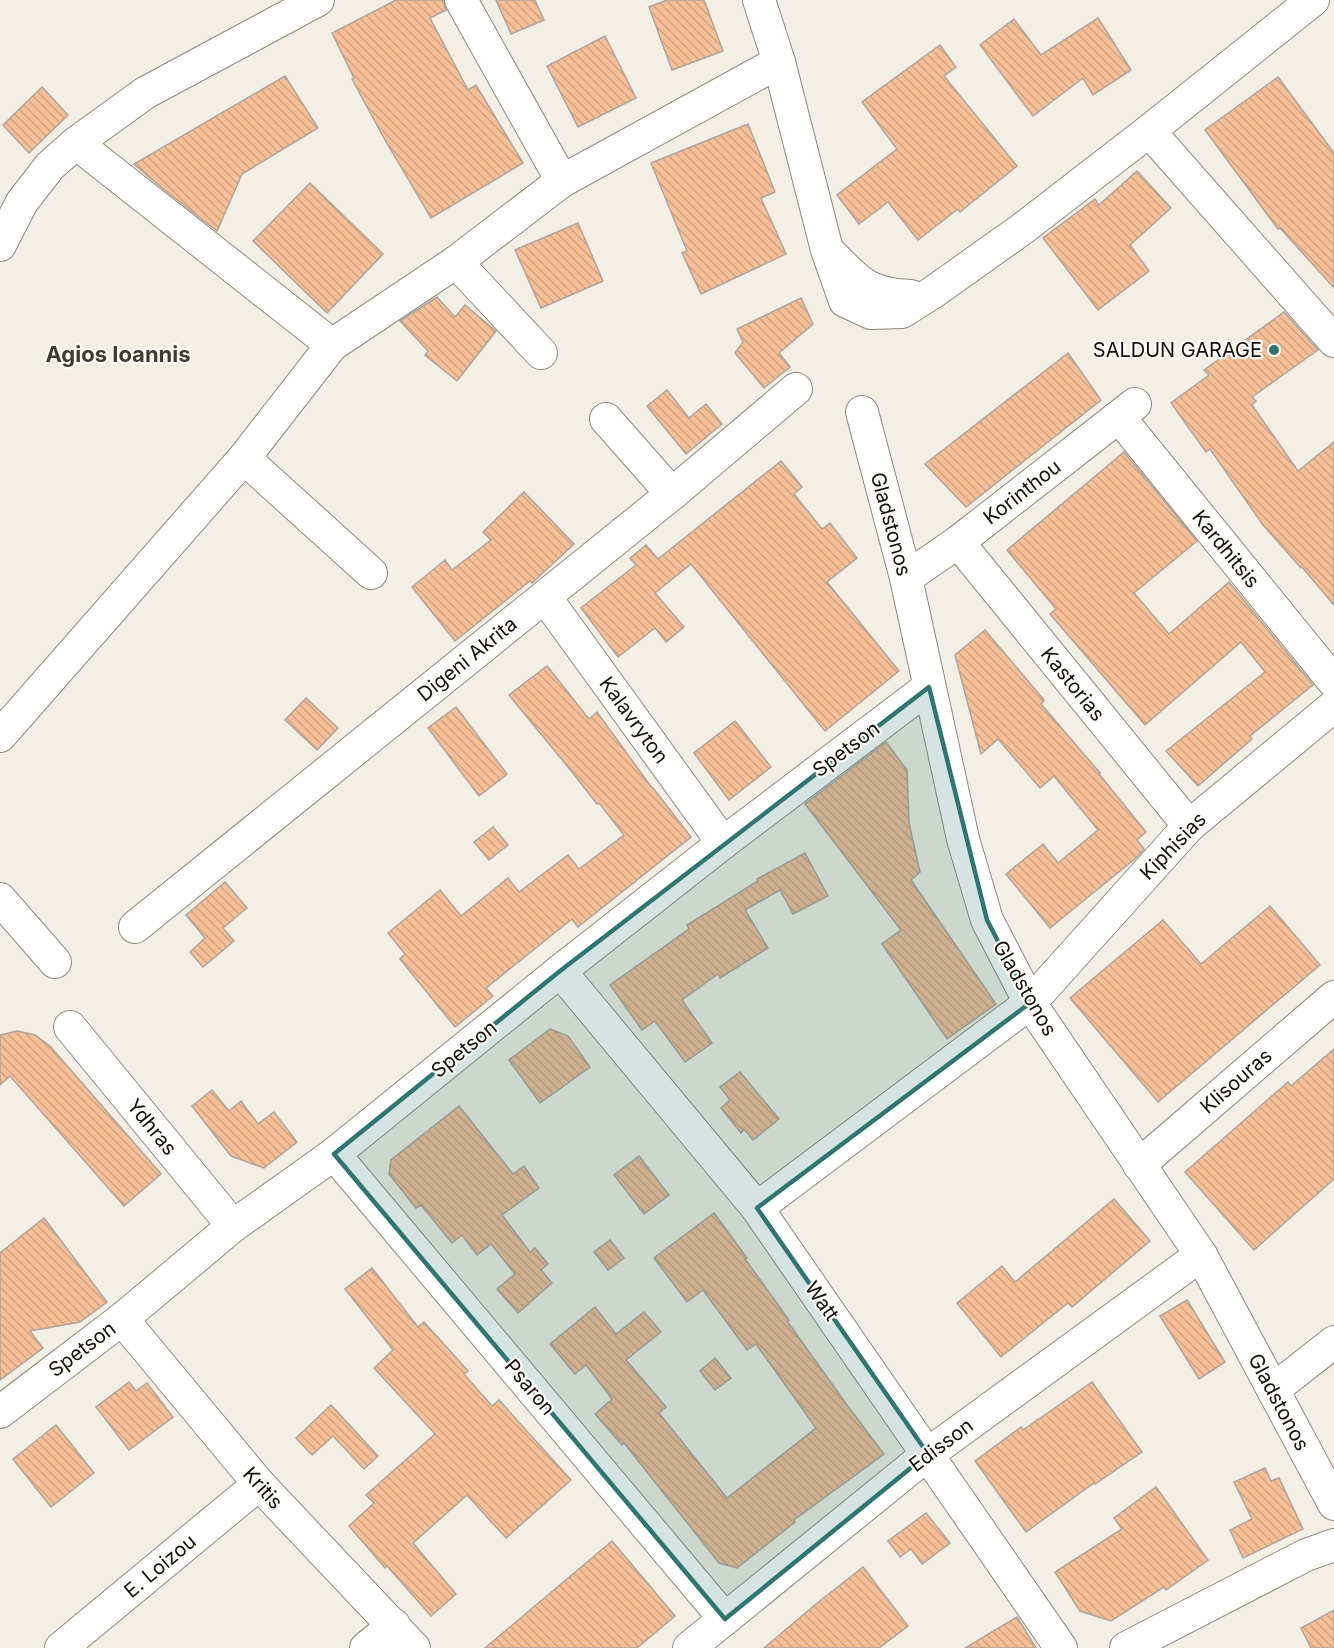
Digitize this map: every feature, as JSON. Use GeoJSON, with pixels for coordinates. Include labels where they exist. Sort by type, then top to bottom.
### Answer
{"type":"FeatureCollection","features":[{"type":"Feature","properties":{"kind":"street"},"geometry":{"type":"LineString","coordinates":[[1,241],[22,202],[50,166],[76,142],[145,93],[318,0]]}},
{"type":"Feature","properties":{"kind":"street"},"geometry":{"type":"LineString","coordinates":[[461,0],[562,181]]}},
{"type":"Feature","properties":{"kind":"street"},"geometry":{"type":"LineString","coordinates":[[759,0],[779,62],[827,250],[845,301],[872,313],[902,312],[1022,229],[1313,0]]}},
{"type":"Feature","properties":{"kind":"street"},"geometry":{"type":"LineString","coordinates":[[1321,0],[1334,15]]}},
{"type":"Feature","properties":{"kind":"street"},"geometry":{"type":"LineString","coordinates":[[0,736],[244,458],[332,345],[456,262],[562,181],[779,62]]}},
{"type":"Feature","properties":{"kind":"street"},"geometry":{"type":"LineString","coordinates":[[1149,131],[1334,341]]}},
{"type":"Feature","properties":{"kind":"street"},"geometry":{"type":"LineString","coordinates":[[76,142],[332,345]]}},
{"type":"Feature","properties":{"kind":"street"},"geometry":{"type":"LineString","coordinates":[[456,262],[541,353]]}},
{"type":"Feature","properties":{"kind":"street","name":"Digeni Akrita"},"geometry":{"type":"LineString","coordinates":[[135,927],[672,494],[796,389]]}},
{"type":"Feature","properties":{"kind":"street","name":"Korinthou"},"geometry":{"type":"LineString","coordinates":[[906,578],[958,543],[1127,410]]}},
{"type":"Feature","properties":{"kind":"street","name":"Kardhitsis"},"geometry":{"type":"LineString","coordinates":[[1127,410],[1334,682]]}},
{"type":"Feature","properties":{"kind":"street","name":"Gladstonos"},"geometry":{"type":"LineString","coordinates":[[862,412],[906,578],[963,839],[987,920],[1030,1003],[1201,1255],[1334,1504]]}},
{"type":"Feature","properties":{"kind":"street"},"geometry":{"type":"LineString","coordinates":[[606,419],[672,494]]}},
{"type":"Feature","properties":{"kind":"street"},"geometry":{"type":"LineString","coordinates":[[244,458],[371,573]]}},
{"type":"Feature","properties":{"kind":"street","name":"Kastorias"},"geometry":{"type":"LineString","coordinates":[[958,543],[1189,826]]}},
{"type":"Feature","properties":{"kind":"street","name":"Kalavryton"},"geometry":{"type":"LineString","coordinates":[[545,597],[723,843]]}},
{"type":"Feature","properties":{"kind":"street","name":"Spetson"},"geometry":{"type":"LineString","coordinates":[[0,1412],[122,1319],[233,1226],[334,1154],[560,971],[723,843],[929,687]]}},
{"type":"Feature","properties":{"kind":"street","name":"Kiphisias"},"geometry":{"type":"LineString","coordinates":[[757,1208],[1030,1003],[1189,826],[1334,706]]}},
{"type":"Feature","properties":{"kind":"street"},"geometry":{"type":"LineString","coordinates":[[0,899],[55,962]]}},
{"type":"Feature","properties":{"kind":"street","name":"Watt"},"geometry":{"type":"LineString","coordinates":[[560,971],[757,1208],[1061,1648]]}},
{"type":"Feature","properties":{"kind":"street","name":"Klisouras"},"geometry":{"type":"LineString","coordinates":[[1139,1165],[1334,997]]}},
{"type":"Feature","properties":{"kind":"street","name":"Ydhras"},"geometry":{"type":"LineString","coordinates":[[70,1027],[233,1226]]}},
{"type":"Feature","properties":{"kind":"street","name":"Psaron"},"geometry":{"type":"LineString","coordinates":[[334,1154],[725,1619]]}},
{"type":"Feature","properties":{"kind":"street","name":"Edisson"},"geometry":{"type":"LineString","coordinates":[[689,1648],[928,1454],[1201,1255]]}},
{"type":"Feature","properties":{"kind":"street","name":"Kritis"},"geometry":{"type":"LineString","coordinates":[[122,1319],[259,1484],[404,1637]]}},
{"type":"Feature","properties":{"kind":"street"},"geometry":{"type":"LineString","coordinates":[[1273,1390],[1334,1342]]}},
{"type":"Feature","properties":{"kind":"street","name":"E. Loizou"},"geometry":{"type":"LineString","coordinates":[[61,1648],[259,1484]]}},
{"type":"Feature","properties":{"kind":"street"},"geometry":{"type":"LineString","coordinates":[[1126,1648],[1306,1555],[1334,1545]]}},
{"type":"Feature","properties":{"kind":"street"},"geometry":{"type":"LineString","coordinates":[[366,1648],[404,1637]]}},
{"type":"Feature","properties":{"kind":"highlighted area"},"geometry":{"type":"Polygon","coordinates":[[[929,687],[987,920],[1030,1003],[757,1208],[928,1454],[725,1619],[334,1154],[560,971],[929,687]]]}},
{"type":"Feature","properties":{"kind":"building"},"geometry":{"type":"Polygon","coordinates":[[[396,0],[443,0],[446,10],[430,18],[468,90],[476,85],[523,163],[431,218],[352,79],[354,78],[332,33],[396,0]]]}},
{"type":"Feature","properties":{"kind":"building"},"geometry":{"type":"Polygon","coordinates":[[[496,0],[535,0],[544,20],[511,34],[496,0]]]}},
{"type":"Feature","properties":{"kind":"building"},"geometry":{"type":"Polygon","coordinates":[[[667,0],[704,0],[723,51],[672,70],[649,7],[667,0]]]}},
{"type":"Feature","properties":{"kind":"building"},"geometry":{"type":"Polygon","coordinates":[[[1098,18],[1131,70],[1093,95],[1083,78],[1033,116],[980,45],[1014,19],[1041,55],[1098,18]]]}},
{"type":"Feature","properties":{"kind":"building"},"geometry":{"type":"Polygon","coordinates":[[[605,36],[636,98],[578,127],[547,66],[605,36]]]}},
{"type":"Feature","properties":{"kind":"building"},"geometry":{"type":"Polygon","coordinates":[[[940,45],[956,67],[944,76],[1017,166],[960,212],[958,209],[918,240],[888,202],[859,224],[837,195],[897,149],[862,102],[940,45]]]}},
{"type":"Feature","properties":{"kind":"building"},"geometry":{"type":"Polygon","coordinates":[[[285,76],[318,128],[242,174],[217,231],[134,164],[285,76]]]}},
{"type":"Feature","properties":{"kind":"building"},"geometry":{"type":"Polygon","coordinates":[[[1278,77],[1334,153],[1334,288],[1280,228],[1278,229],[1205,130],[1278,77]]]}},
{"type":"Feature","properties":{"kind":"building"},"geometry":{"type":"Polygon","coordinates":[[[42,87],[68,115],[29,153],[3,125],[42,87]]]}},
{"type":"Feature","properties":{"kind":"building"},"geometry":{"type":"Polygon","coordinates":[[[748,124],[775,192],[761,198],[786,254],[701,294],[682,253],[687,251],[651,163],[748,124]]]}},
{"type":"Feature","properties":{"kind":"building"},"geometry":{"type":"Polygon","coordinates":[[[1137,171],[1171,208],[1130,245],[1149,271],[1098,310],[1043,238],[1095,199],[1099,205],[1137,171]]]}},
{"type":"Feature","properties":{"kind":"building"},"geometry":{"type":"Polygon","coordinates":[[[310,183],[383,254],[327,313],[253,241],[310,183]]]}},
{"type":"Feature","properties":{"kind":"building"},"geometry":{"type":"Polygon","coordinates":[[[578,223],[603,281],[541,308],[515,250],[578,223]]]}},
{"type":"Feature","properties":{"kind":"building"},"geometry":{"type":"Polygon","coordinates":[[[437,297],[455,317],[465,305],[496,331],[457,381],[425,355],[428,351],[400,321],[437,297]]]}},
{"type":"Feature","properties":{"kind":"building"},"geometry":{"type":"Polygon","coordinates":[[[801,298],[813,324],[779,353],[790,367],[764,388],[735,353],[743,342],[737,329],[801,298]]]}},
{"type":"Feature","properties":{"kind":"building"},"geometry":{"type":"Polygon","coordinates":[[[1284,312],[1318,350],[1252,397],[1256,401],[1252,405],[1298,471],[1334,442],[1334,605],[1263,525],[1210,449],[1206,452],[1171,403],[1209,375],[1204,370],[1284,312]]]}},
{"type":"Feature","properties":{"kind":"building"},"geometry":{"type":"Polygon","coordinates":[[[1068,353],[1101,400],[966,507],[925,464],[1068,353]]]}},
{"type":"Feature","properties":{"kind":"building"},"geometry":{"type":"Polygon","coordinates":[[[667,390],[689,418],[706,404],[722,424],[686,454],[647,406],[667,390]]]}},
{"type":"Feature","properties":{"kind":"building"},"geometry":{"type":"Polygon","coordinates":[[[1124,452],[1197,541],[1134,593],[1169,634],[1229,582],[1313,685],[1250,736],[1252,739],[1198,786],[1166,751],[1265,672],[1241,642],[1145,725],[1050,614],[1056,609],[1007,550],[1124,452]]]}},
{"type":"Feature","properties":{"kind":"building"},"geometry":{"type":"Polygon","coordinates":[[[781,461],[802,487],[794,494],[822,529],[830,523],[857,558],[827,582],[899,671],[825,731],[691,564],[655,593],[684,627],[666,642],[655,628],[618,657],[581,608],[636,565],[630,558],[646,545],[658,559],[781,461]]]}},
{"type":"Feature","properties":{"kind":"building"},"geometry":{"type":"Polygon","coordinates":[[[524,492],[574,544],[532,583],[530,581],[455,641],[412,587],[445,560],[452,570],[491,540],[483,532],[524,492]]]}},
{"type":"Feature","properties":{"kind":"building"},"geometry":{"type":"Polygon","coordinates":[[[985,630],[1044,700],[1041,704],[1100,773],[1146,832],[1137,840],[1144,849],[1136,858],[1050,928],[1006,874],[1043,844],[1058,863],[1098,830],[1054,776],[1040,788],[998,739],[981,754],[955,655],[985,630]]]}},
{"type":"Feature","properties":{"kind":"building"},"geometry":{"type":"Polygon","coordinates":[[[547,666],[589,719],[597,712],[691,837],[578,927],[572,919],[486,988],[493,996],[455,1027],[400,959],[405,954],[388,933],[440,890],[461,916],[508,878],[519,892],[568,855],[579,869],[624,835],[509,695],[547,666]]]}},
{"type":"Feature","properties":{"kind":"building"},"geometry":{"type":"Polygon","coordinates":[[[306,698],[338,728],[317,750],[285,720],[306,698]]]}},
{"type":"Feature","properties":{"kind":"building"},"geometry":{"type":"Polygon","coordinates":[[[456,707],[507,774],[479,796],[428,728],[456,707]]]}},
{"type":"Feature","properties":{"kind":"building"},"geometry":{"type":"Polygon","coordinates":[[[735,721],[771,767],[729,800],[694,753],[735,721]]]}},
{"type":"Feature","properties":{"kind":"building"},"geometry":{"type":"Polygon","coordinates":[[[886,742],[907,770],[909,823],[920,872],[911,880],[996,1004],[947,1039],[882,944],[901,930],[805,804],[886,742]]]}},
{"type":"Feature","properties":{"kind":"building"},"geometry":{"type":"Polygon","coordinates":[[[493,827],[508,845],[489,860],[474,842],[493,827]]]}},
{"type":"Feature","properties":{"kind":"building"},"geometry":{"type":"Polygon","coordinates":[[[805,853],[828,896],[793,914],[780,890],[745,910],[768,948],[720,978],[718,974],[682,1000],[712,1043],[685,1062],[655,1021],[642,1030],[610,985],[689,929],[687,925],[758,881],[757,879],[805,853]]]}},
{"type":"Feature","properties":{"kind":"building"},"geometry":{"type":"Polygon","coordinates":[[[225,882],[247,908],[223,928],[234,941],[203,967],[190,952],[205,938],[186,915],[225,882]]]}},
{"type":"Feature","properties":{"kind":"building"},"geometry":{"type":"Polygon","coordinates":[[[1270,906],[1320,965],[1158,1102],[1070,998],[1163,920],[1201,964],[1270,906]]]}},
{"type":"Feature","properties":{"kind":"building"},"geometry":{"type":"Polygon","coordinates":[[[550,1029],[568,1036],[590,1067],[540,1103],[509,1060],[550,1029]]]}},
{"type":"Feature","properties":{"kind":"building"},"geometry":{"type":"Polygon","coordinates":[[[17,1031],[35,1035],[50,1046],[161,1174],[124,1206],[10,1076],[0,1085],[0,1035],[17,1031]]]}},
{"type":"Feature","properties":{"kind":"building"},"geometry":{"type":"Polygon","coordinates":[[[1334,1049],[1334,1179],[1254,1250],[1185,1172],[1288,1082],[1291,1086],[1334,1049]]]}},
{"type":"Feature","properties":{"kind":"building"},"geometry":{"type":"Polygon","coordinates":[[[740,1072],[779,1119],[753,1140],[744,1129],[741,1133],[721,1108],[730,1100],[720,1087],[740,1072]]]}},
{"type":"Feature","properties":{"kind":"building"},"geometry":{"type":"Polygon","coordinates":[[[212,1090],[229,1111],[241,1101],[258,1124],[274,1112],[297,1142],[264,1168],[231,1156],[192,1106],[212,1090]]]}},
{"type":"Feature","properties":{"kind":"building"},"geometry":{"type":"Polygon","coordinates":[[[459,1106],[513,1174],[524,1166],[539,1188],[502,1215],[530,1252],[535,1248],[548,1264],[541,1270],[552,1283],[518,1313],[497,1289],[515,1274],[491,1244],[477,1255],[462,1235],[452,1243],[421,1205],[416,1208],[389,1174],[391,1160],[459,1106]]]}},
{"type":"Feature","properties":{"kind":"building"},"geometry":{"type":"Polygon","coordinates":[[[639,1156],[669,1195],[644,1214],[614,1175],[639,1156]]]}},
{"type":"Feature","properties":{"kind":"building"},"geometry":{"type":"Polygon","coordinates":[[[1114,1199],[1150,1241],[1072,1307],[1068,1303],[1001,1357],[957,1303],[1002,1266],[1015,1282],[1114,1199]]]}},
{"type":"Feature","properties":{"kind":"building"},"geometry":{"type":"Polygon","coordinates":[[[714,1213],[789,1320],[787,1321],[884,1454],[794,1520],[795,1522],[737,1568],[719,1563],[624,1443],[622,1445],[595,1414],[612,1399],[586,1365],[575,1374],[550,1344],[595,1307],[616,1334],[644,1312],[661,1332],[626,1360],[666,1407],[659,1413],[727,1498],[816,1428],[756,1344],[747,1350],[703,1290],[687,1302],[654,1258],[714,1213]]]}},
{"type":"Feature","properties":{"kind":"building"},"geometry":{"type":"Polygon","coordinates":[[[44,1218],[107,1302],[80,1322],[30,1331],[43,1348],[0,1380],[0,1253],[44,1218]]]}},
{"type":"Feature","properties":{"kind":"building"},"geometry":{"type":"Polygon","coordinates":[[[610,1240],[624,1258],[608,1270],[594,1252],[610,1240]]]}},
{"type":"Feature","properties":{"kind":"building"},"geometry":{"type":"Polygon","coordinates":[[[372,1268],[418,1327],[424,1322],[468,1371],[464,1374],[492,1406],[499,1400],[571,1480],[506,1538],[467,1495],[413,1543],[456,1594],[431,1616],[349,1526],[374,1503],[366,1495],[435,1434],[374,1368],[393,1350],[345,1289],[372,1268]]]}},
{"type":"Feature","properties":{"kind":"building"},"geometry":{"type":"Polygon","coordinates":[[[1187,1300],[1225,1362],[1199,1379],[1160,1316],[1187,1300]]]}},
{"type":"Feature","properties":{"kind":"building"},"geometry":{"type":"Polygon","coordinates":[[[715,1358],[731,1378],[715,1390],[700,1371],[715,1358]]]}},
{"type":"Feature","properties":{"kind":"building"},"geometry":{"type":"Polygon","coordinates":[[[129,1382],[136,1391],[147,1383],[173,1417],[129,1450],[96,1407],[129,1382]]]}},
{"type":"Feature","properties":{"kind":"building"},"geometry":{"type":"Polygon","coordinates":[[[1092,1382],[1142,1452],[1026,1532],[975,1461],[1021,1427],[1023,1430],[1092,1382]]]}},
{"type":"Feature","properties":{"kind":"building"},"geometry":{"type":"Polygon","coordinates":[[[331,1405],[378,1456],[364,1469],[333,1436],[312,1455],[296,1438],[331,1405]]]}},
{"type":"Feature","properties":{"kind":"building"},"geometry":{"type":"Polygon","coordinates":[[[56,1425],[94,1473],[51,1507],[13,1459],[56,1425]]]}},
{"type":"Feature","properties":{"kind":"building"},"geometry":{"type":"Polygon","coordinates":[[[1265,1468],[1271,1481],[1279,1478],[1303,1529],[1243,1558],[1230,1530],[1252,1519],[1234,1482],[1265,1468]]]}},
{"type":"Feature","properties":{"kind":"building"},"geometry":{"type":"Polygon","coordinates":[[[1156,1487],[1208,1560],[1166,1590],[1164,1587],[1111,1621],[1080,1611],[1055,1572],[1122,1529],[1114,1518],[1156,1487]]]}},
{"type":"Feature","properties":{"kind":"building"},"geometry":{"type":"Polygon","coordinates":[[[926,1513],[950,1543],[922,1564],[911,1549],[900,1557],[888,1541],[926,1513]]]}},
{"type":"Feature","properties":{"kind":"building"},"geometry":{"type":"Polygon","coordinates":[[[612,1541],[675,1616],[637,1648],[485,1648],[612,1541]]]}},
{"type":"Feature","properties":{"kind":"building"},"geometry":{"type":"Polygon","coordinates":[[[863,1567],[908,1626],[879,1648],[764,1648],[816,1604],[863,1567]]]}},
{"type":"Feature","properties":{"kind":"building"},"geometry":{"type":"Polygon","coordinates":[[[1334,1610],[1334,1648],[1311,1648],[1301,1628],[1334,1610]]]}},
{"type":"Feature","properties":{"kind":"building"},"geometry":{"type":"Polygon","coordinates":[[[1017,1617],[1036,1648],[965,1648],[1017,1617]]]}},
{"type":"Feature","properties":{"kind":"place","name":"SALDUN GARAGE"},"geometry":{"type":"Point","coordinates":[1274,350]}},
{"type":"Feature","properties":{"kind":"district","name":"Agios Ioannis"},"geometry":{"type":"Point","coordinates":[118,354]}}]}
